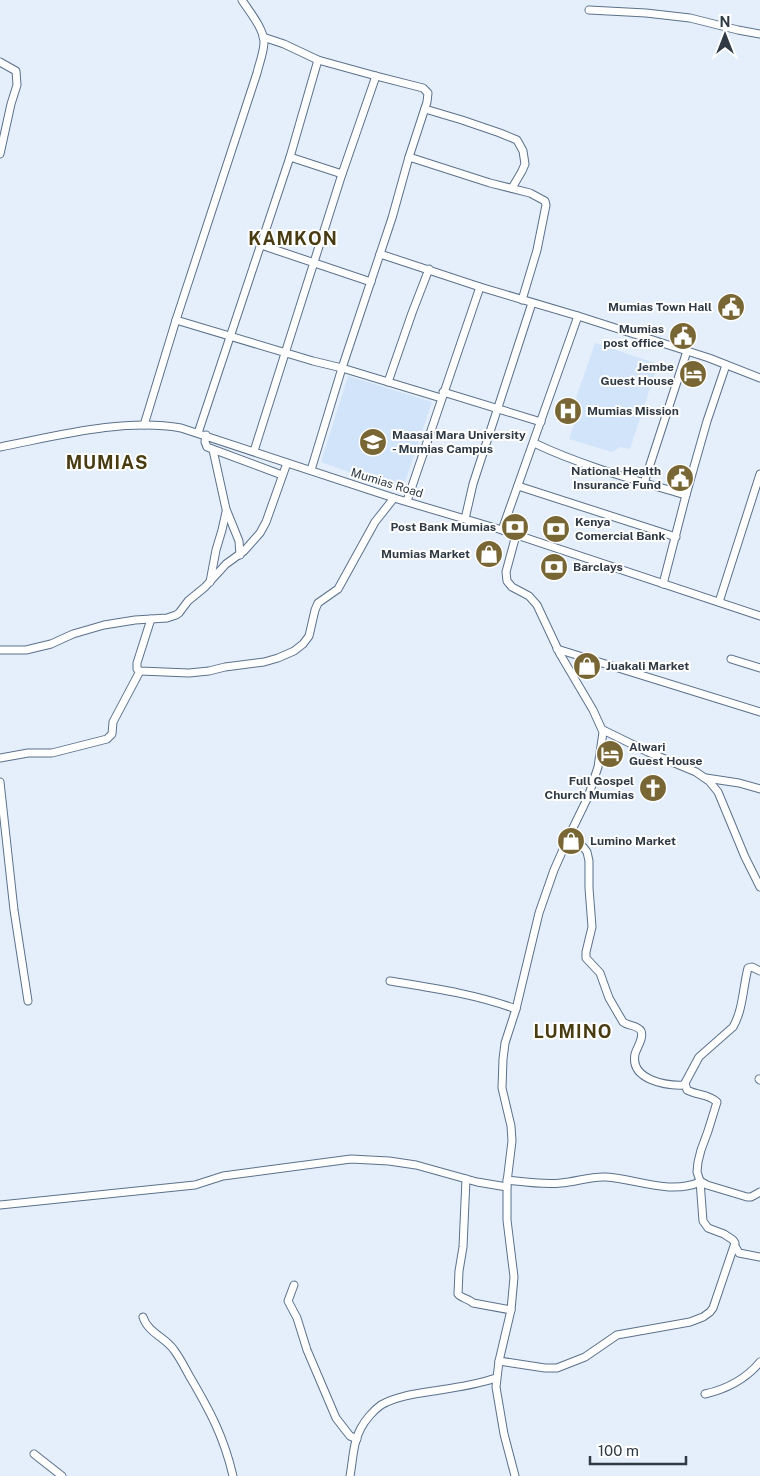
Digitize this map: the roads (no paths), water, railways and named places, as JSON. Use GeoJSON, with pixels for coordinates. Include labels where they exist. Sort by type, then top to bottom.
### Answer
{"type":"FeatureCollection","features":[{"type":"Feature","properties":{"kind":"street"},"geometry":{"type":"LineString","coordinates":[[144,425],[264,48],[263,37],[242,0]]}},
{"type":"Feature","properties":{"kind":"street"},"geometry":{"type":"LineString","coordinates":[[589,10],[646,13],[690,18],[760,34]]}},
{"type":"Feature","properties":{"kind":"street"},"geometry":{"type":"LineString","coordinates":[[263,37],[284,44],[318,60],[425,89],[428,91],[429,96],[311,470]]}},
{"type":"Feature","properties":{"kind":"street"},"geometry":{"type":"LineString","coordinates":[[198,433],[290,157],[318,60]]}},
{"type":"Feature","properties":{"kind":"street"},"geometry":{"type":"LineString","coordinates":[[0,62],[16,71],[17,85],[0,154]]}},
{"type":"Feature","properties":{"kind":"street"},"geometry":{"type":"LineString","coordinates":[[254,451],[342,174],[376,76]]}},
{"type":"Feature","properties":{"kind":"street"},"geometry":{"type":"LineString","coordinates":[[425,110],[462,120],[517,140],[524,151],[525,164],[512,188]]}},
{"type":"Feature","properties":{"kind":"street"},"geometry":{"type":"LineString","coordinates":[[290,157],[342,174]]}},
{"type":"Feature","properties":{"kind":"street"},"geometry":{"type":"LineString","coordinates":[[409,157],[490,183],[536,195],[544,200],[546,203],[537,250],[522,300]]}},
{"type":"Feature","properties":{"kind":"street"},"geometry":{"type":"LineString","coordinates":[[261,245],[371,282]]}},
{"type":"Feature","properties":{"kind":"street"},"geometry":{"type":"LineString","coordinates":[[380,254],[687,351],[760,378]]}},
{"type":"Feature","properties":{"kind":"street"},"geometry":{"type":"LineString","coordinates":[[388,382],[428,269]]}},
{"type":"Feature","properties":{"kind":"street"},"geometry":{"type":"LineString","coordinates":[[407,501],[480,287]]}},
{"type":"Feature","properties":{"kind":"street"},"geometry":{"type":"LineString","coordinates":[[465,519],[473,484],[532,303]]}},
{"type":"Feature","properties":{"kind":"street"},"geometry":{"type":"LineString","coordinates":[[502,530],[578,316]]}},
{"type":"Feature","properties":{"kind":"street"},"geometry":{"type":"LineString","coordinates":[[176,320],[388,382],[498,409],[541,422]]}},
{"type":"Feature","properties":{"kind":"street"},"geometry":{"type":"LineString","coordinates":[[644,482],[687,351]]}},
{"type":"Feature","properties":{"kind":"street"},"geometry":{"type":"LineString","coordinates":[[664,584],[686,495],[707,421],[726,365]]}},
{"type":"Feature","properties":{"kind":"street","name":"Mumias Road"},"geometry":{"type":"LineString","coordinates":[[0,447],[103,428],[156,424],[170,426],[198,433],[394,498],[502,530],[760,616]]}},
{"type":"Feature","properties":{"kind":"street"},"geometry":{"type":"LineString","coordinates":[[206,436],[206,446],[213,450],[282,475]]}},
{"type":"Feature","properties":{"kind":"street"},"geometry":{"type":"LineString","coordinates":[[534,443],[591,466],[686,495]]}},
{"type":"Feature","properties":{"kind":"street"},"geometry":{"type":"LineString","coordinates":[[213,450],[226,509],[240,542],[240,555]]}},
{"type":"Feature","properties":{"kind":"street"},"geometry":{"type":"LineString","coordinates":[[0,650],[13,651],[33,648],[51,644],[79,632],[104,625],[135,620],[167,618],[179,613],[188,601],[210,582],[226,564],[240,555],[260,533],[288,463]]}},
{"type":"Feature","properties":{"kind":"street"},"geometry":{"type":"LineString","coordinates":[[719,602],[760,474]]}},
{"type":"Feature","properties":{"kind":"street"},"geometry":{"type":"LineString","coordinates":[[518,486],[676,537]]}},
{"type":"Feature","properties":{"kind":"street"},"geometry":{"type":"LineString","coordinates":[[140,671],[189,673],[209,671],[230,666],[264,662],[294,651],[309,636],[318,603],[338,589],[375,522],[394,498]]}},
{"type":"Feature","properties":{"kind":"street"},"geometry":{"type":"LineString","coordinates":[[210,582],[226,509]]}},
{"type":"Feature","properties":{"kind":"street"},"geometry":{"type":"LineString","coordinates":[[514,1476],[496,1387],[499,1361],[511,1310],[514,1277],[508,1229],[507,1183],[512,1141],[503,1096],[502,1073],[505,1043],[516,1009],[539,913],[554,870],[588,797],[595,777],[603,739],[603,730],[558,649],[542,613],[529,596],[509,585],[507,581],[506,572],[516,535]]}},
{"type":"Feature","properties":{"kind":"street"},"geometry":{"type":"LineString","coordinates":[[140,671],[137,669],[137,663],[151,619]]}},
{"type":"Feature","properties":{"kind":"street"},"geometry":{"type":"LineString","coordinates":[[558,649],[760,712]]}},
{"type":"Feature","properties":{"kind":"street"},"geometry":{"type":"LineString","coordinates":[[731,659],[760,668]]}},
{"type":"Feature","properties":{"kind":"street"},"geometry":{"type":"LineString","coordinates":[[0,758],[28,753],[52,753],[107,739],[112,734],[113,722],[140,671]]}},
{"type":"Feature","properties":{"kind":"street"},"geometry":{"type":"LineString","coordinates":[[603,730],[706,778],[718,792],[745,857],[760,887]]}},
{"type":"Feature","properties":{"kind":"street"},"geometry":{"type":"LineString","coordinates":[[706,778],[760,789]]}},
{"type":"Feature","properties":{"kind":"street"},"geometry":{"type":"LineString","coordinates":[[0,782],[14,910],[28,1001]]}},
{"type":"Feature","properties":{"kind":"street"},"geometry":{"type":"LineString","coordinates":[[570,834],[587,852],[589,861],[592,927],[586,958],[600,973],[609,998],[623,1022],[626,1025],[638,1028],[641,1032],[635,1056],[636,1068],[650,1080],[664,1084],[685,1085]]}},
{"type":"Feature","properties":{"kind":"street"},"geometry":{"type":"LineString","coordinates":[[760,971],[752,967],[748,968],[736,1022],[733,1027],[699,1056],[685,1081],[689,1092],[707,1095],[717,1102],[699,1156],[697,1172],[700,1181],[704,1224],[709,1229],[731,1238],[739,1253],[760,1257]]}},
{"type":"Feature","properties":{"kind":"street"},"geometry":{"type":"LineString","coordinates":[[390,980],[471,995],[516,1009]]}},
{"type":"Feature","properties":{"kind":"street"},"geometry":{"type":"LineString","coordinates":[[0,1205],[195,1185],[223,1176],[350,1159],[389,1161],[416,1165],[466,1179],[507,1183],[560,1183],[592,1177],[607,1177],[650,1185],[689,1186],[700,1181]]}},
{"type":"Feature","properties":{"kind":"street"},"geometry":{"type":"LineString","coordinates":[[466,1179],[464,1247],[459,1271],[458,1294],[473,1303],[511,1310]]}},
{"type":"Feature","properties":{"kind":"street"},"geometry":{"type":"LineString","coordinates":[[700,1181],[707,1185],[747,1197],[760,1192]]}},
{"type":"Feature","properties":{"kind":"street"},"geometry":{"type":"LineString","coordinates":[[499,1361],[557,1368],[585,1357],[620,1334],[690,1322],[703,1317],[713,1308],[735,1246]]}},
{"type":"Feature","properties":{"kind":"street"},"geometry":{"type":"LineString","coordinates":[[294,1285],[288,1301],[297,1318],[307,1350],[336,1418],[350,1436],[356,1439]]}},
{"type":"Feature","properties":{"kind":"street"},"geometry":{"type":"LineString","coordinates":[[143,1317],[148,1327],[165,1339],[174,1350],[208,1408],[224,1442],[233,1476]]}},
{"type":"Feature","properties":{"kind":"street"},"geometry":{"type":"LineString","coordinates":[[705,1394],[720,1391],[731,1385],[754,1369],[760,1362]]}},
{"type":"Feature","properties":{"kind":"street"},"geometry":{"type":"LineString","coordinates":[[350,1476],[356,1439],[364,1422],[381,1406],[391,1401],[414,1395],[470,1385],[496,1378]]}},
{"type":"Feature","properties":{"kind":"street"},"geometry":{"type":"LineString","coordinates":[[34,1454],[62,1476]]}},
{"type":"Feature","properties":{"kind":"place","name":"Mumias Town Hall"},"geometry":{"type":"Point","coordinates":[731,307]}},
{"type":"Feature","properties":{"kind":"place","name":"Mumias post office"},"geometry":{"type":"Point","coordinates":[683,336]}},
{"type":"Feature","properties":{"kind":"place","name":"Jembe Guest House"},"geometry":{"type":"Point","coordinates":[693,374]}},
{"type":"Feature","properties":{"kind":"place","name":"Mumias Mission"},"geometry":{"type":"Point","coordinates":[568,411]}},
{"type":"Feature","properties":{"kind":"place","name":"Maasai Mara University - Mumias Campus"},"geometry":{"type":"Point","coordinates":[373,442]}},
{"type":"Feature","properties":{"kind":"place","name":"National Health Insurance Fund"},"geometry":{"type":"Point","coordinates":[680,478]}},
{"type":"Feature","properties":{"kind":"place","name":"Post Bank Mumias"},"geometry":{"type":"Point","coordinates":[515,527]}},
{"type":"Feature","properties":{"kind":"place","name":"Kenya Comercial Bank"},"geometry":{"type":"Point","coordinates":[556,529]}},
{"type":"Feature","properties":{"kind":"place","name":"Mumias Market"},"geometry":{"type":"Point","coordinates":[489,554]}},
{"type":"Feature","properties":{"kind":"place","name":"Barclays"},"geometry":{"type":"Point","coordinates":[554,567]}},
{"type":"Feature","properties":{"kind":"place","name":"Juakali Market"},"geometry":{"type":"Point","coordinates":[587,666]}},
{"type":"Feature","properties":{"kind":"place","name":"Alwari Guest House"},"geometry":{"type":"Point","coordinates":[610,754]}},
{"type":"Feature","properties":{"kind":"place","name":"Full Gospel Church Mumias"},"geometry":{"type":"Point","coordinates":[653,788]}},
{"type":"Feature","properties":{"kind":"place","name":"Lumino Market"},"geometry":{"type":"Point","coordinates":[571,841]}},
{"type":"Feature","properties":{"kind":"district","name":"KAMKON"},"geometry":{"type":"Point","coordinates":[293,238]}},
{"type":"Feature","properties":{"kind":"district","name":"MUMIAS"},"geometry":{"type":"Point","coordinates":[107,462]}},
{"type":"Feature","properties":{"kind":"district","name":"LUMINO"},"geometry":{"type":"Point","coordinates":[573,1031]}}]}
